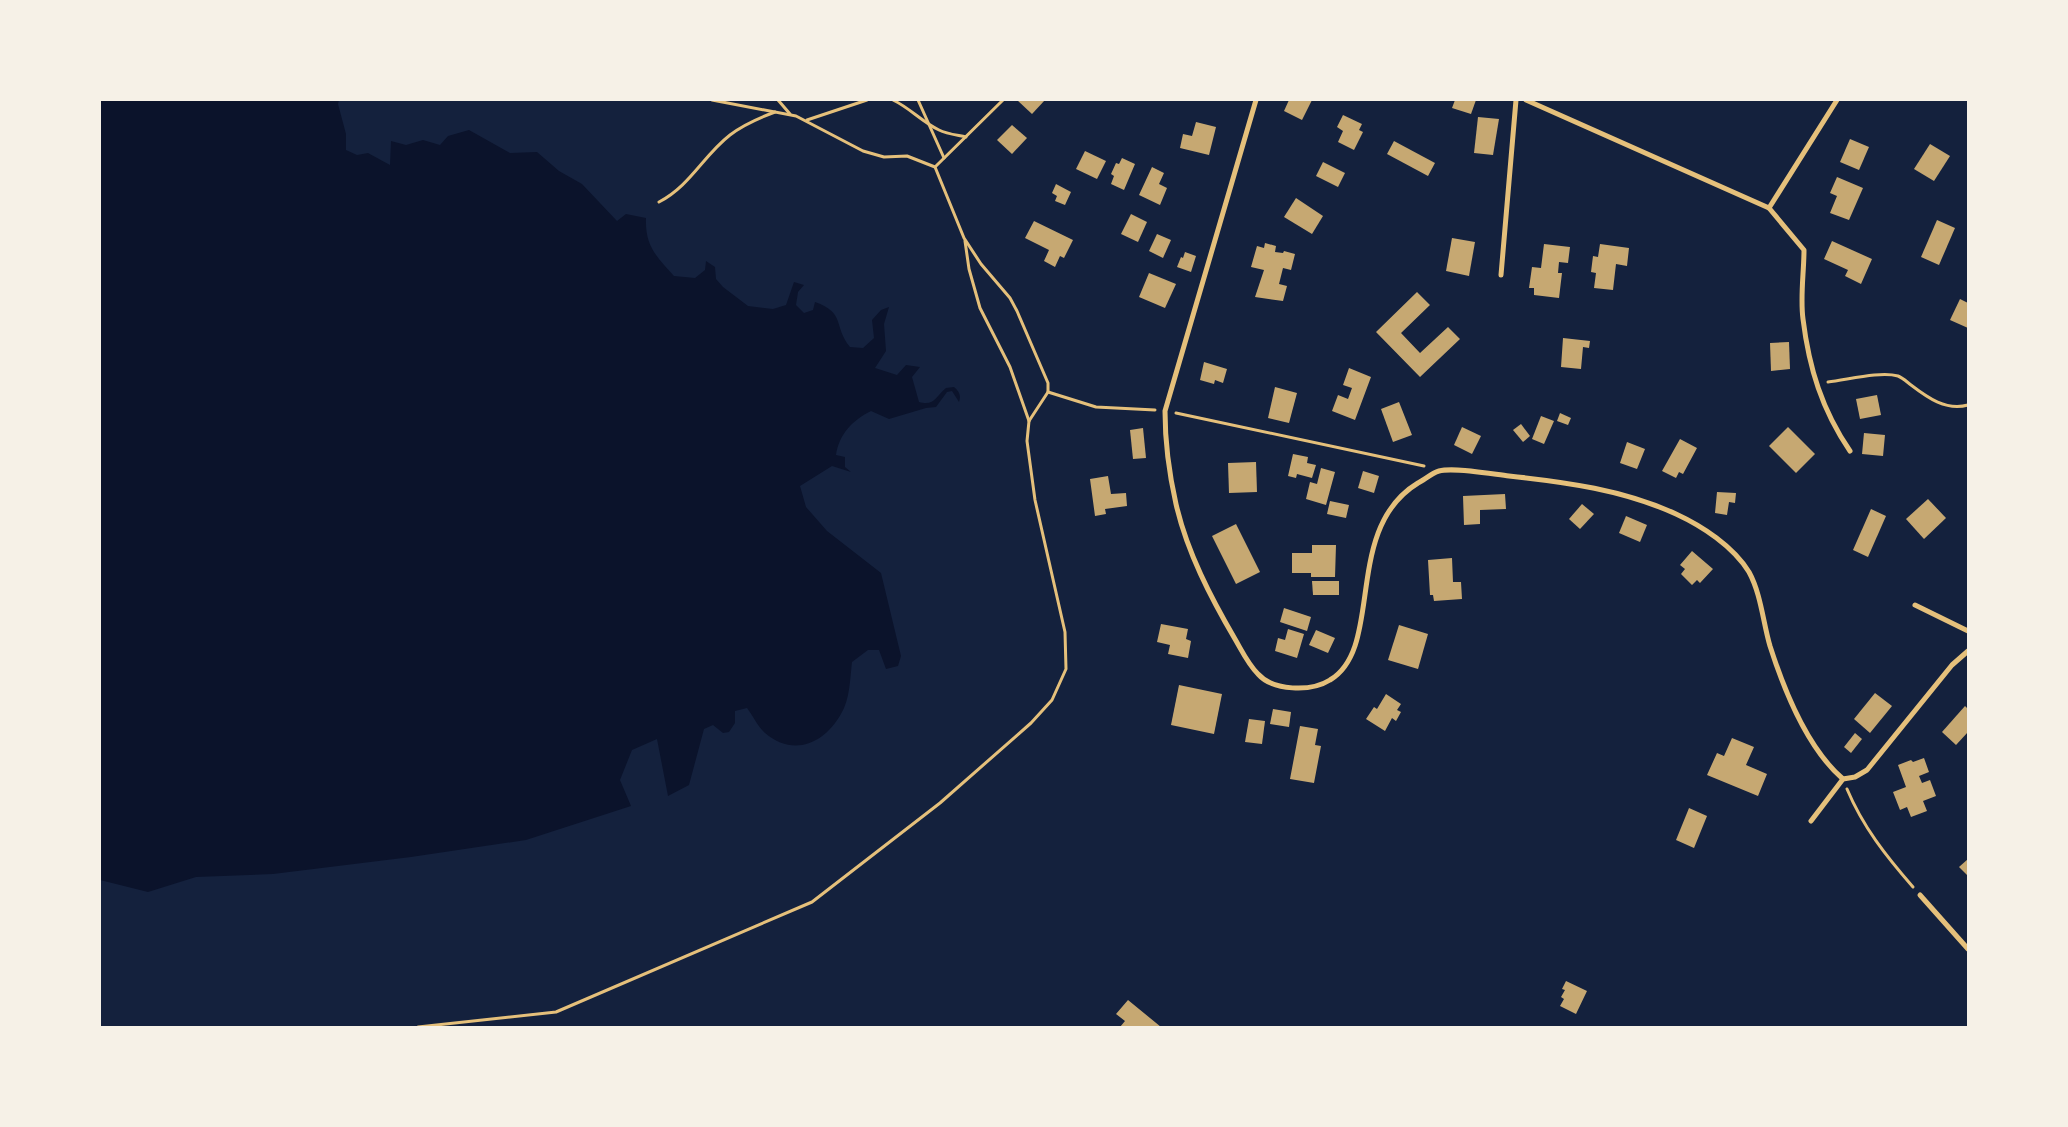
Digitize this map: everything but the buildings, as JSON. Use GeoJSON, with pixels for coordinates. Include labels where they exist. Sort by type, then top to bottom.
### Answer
{"type":"FeatureCollection","features":[{"type":"Feature","properties":{"kind":"street"},"geometry":{"type":"LineString","coordinates":[[1256,100],[1165,411],[1165,448],[1176,506],[1188,543],[1219,612],[1259,676],[1273,684],[1288,687],[1313,687],[1332,680],[1351,657],[1361,618],[1373,546],[1383,522],[1393,504],[1405,491],[1438,471],[1463,471],[1579,484],[1627,496],[1687,519],[1721,542],[1747,569],[1754,582],[1770,647],[1809,737],[1830,768],[1843,779]]}},
{"type":"Feature","properties":{"kind":"street"},"geometry":{"type":"LineString","coordinates":[[1501,275],[1516,100]]}},
{"type":"Feature","properties":{"kind":"street"},"geometry":{"type":"LineString","coordinates":[[1526,100],[1769,208],[1804,250],[1803,317],[1817,384],[1826,411],[1850,451]]}},
{"type":"Feature","properties":{"kind":"street"},"geometry":{"type":"LineString","coordinates":[[1769,208],[1837,100]]}},
{"type":"Feature","properties":{"kind":"street"},"geometry":{"type":"LineString","coordinates":[[1915,605],[1968,631]]}},
{"type":"Feature","properties":{"kind":"street"},"geometry":{"type":"LineString","coordinates":[[1811,821],[1843,779],[1855,777],[1867,770],[1952,665],[1968,651]]}},
{"type":"Feature","properties":{"kind":"street"},"geometry":{"type":"LineString","coordinates":[[1920,895],[1968,949]]}},
{"type":"Feature","properties":{"kind":"path"},"geometry":{"type":"LineString","coordinates":[[712,100],[790,114],[807,120],[863,151],[884,157],[907,156],[935,167],[964,238],[981,264],[1010,298],[1018,311],[1045,374],[1048,392],[1029,421]]}},
{"type":"Feature","properties":{"kind":"path"},"geometry":{"type":"LineString","coordinates":[[778,100],[790,114]]}},
{"type":"Feature","properties":{"kind":"path"},"geometry":{"type":"LineString","coordinates":[[807,120],[867,100]]}},
{"type":"Feature","properties":{"kind":"path"},"geometry":{"type":"LineString","coordinates":[[892,100],[906,106],[927,123],[941,131],[966,136]]}},
{"type":"Feature","properties":{"kind":"path"},"geometry":{"type":"LineString","coordinates":[[918,100],[944,158]]}},
{"type":"Feature","properties":{"kind":"path"},"geometry":{"type":"LineString","coordinates":[[935,167],[1003,100]]}},
{"type":"Feature","properties":{"kind":"path"},"geometry":{"type":"LineString","coordinates":[[659,202],[674,194],[686,183],[729,136],[760,117],[775,111]]}},
{"type":"Feature","properties":{"kind":"path"},"geometry":{"type":"LineString","coordinates":[[418,1027],[556,1012],[812,902],[940,803],[1030,723],[1052,700],[1066,669],[1065,632],[1035,500],[1027,441],[1029,421],[1010,367],[980,308],[969,269],[964,238]]}},
{"type":"Feature","properties":{"kind":"path"},"geometry":{"type":"LineString","coordinates":[[1817,384],[1885,375],[1899,376],[1930,399],[1945,405],[1961,407],[1968,405]]}},
{"type":"Feature","properties":{"kind":"path"},"geometry":{"type":"LineString","coordinates":[[1048,392],[1096,407],[1165,411],[1413,462],[1438,471]]}},
{"type":"Feature","properties":{"kind":"path"},"geometry":{"type":"LineString","coordinates":[[1843,779],[1858,814],[1876,843],[1920,895]]}},
{"type":"Feature","properties":{"kind":"water"},"geometry":{"type":"Polygon","coordinates":[[[100,100],[339,100],[338,104],[346,134],[346,150],[357,155],[368,153],[390,165],[391,141],[406,145],[423,140],[440,145],[448,136],[469,130],[510,153],[537,152],[559,171],[582,184],[617,221],[626,214],[646,218],[647,236],[653,250],[674,276],[695,278],[705,270],[706,261],[715,267],[716,279],[723,287],[748,306],[773,309],[786,305],[794,282],[804,285],[798,292],[796,305],[804,313],[813,310],[815,302],[825,306],[835,316],[850,347],[863,348],[874,338],[872,320],[881,310],[889,307],[884,324],[886,351],[875,368],[897,375],[906,365],[920,367],[912,377],[919,402],[932,402],[946,388],[954,387],[959,394],[959,402],[952,391],[947,392],[936,407],[926,408],[889,419],[871,411],[848,428],[838,447],[836,455],[845,457],[845,467],[851,472],[832,466],[800,486],[806,507],[827,531],[881,573],[901,656],[898,666],[886,669],[879,650],[868,650],[852,662],[848,695],[841,714],[826,733],[817,740],[807,744],[786,744],[776,740],[762,731],[747,708],[735,711],[735,723],[729,732],[723,733],[713,725],[704,729],[689,785],[668,796],[657,739],[632,750],[620,780],[631,806],[526,840],[411,857],[273,874],[196,877],[148,892],[100,880],[100,100]]]}}]}
